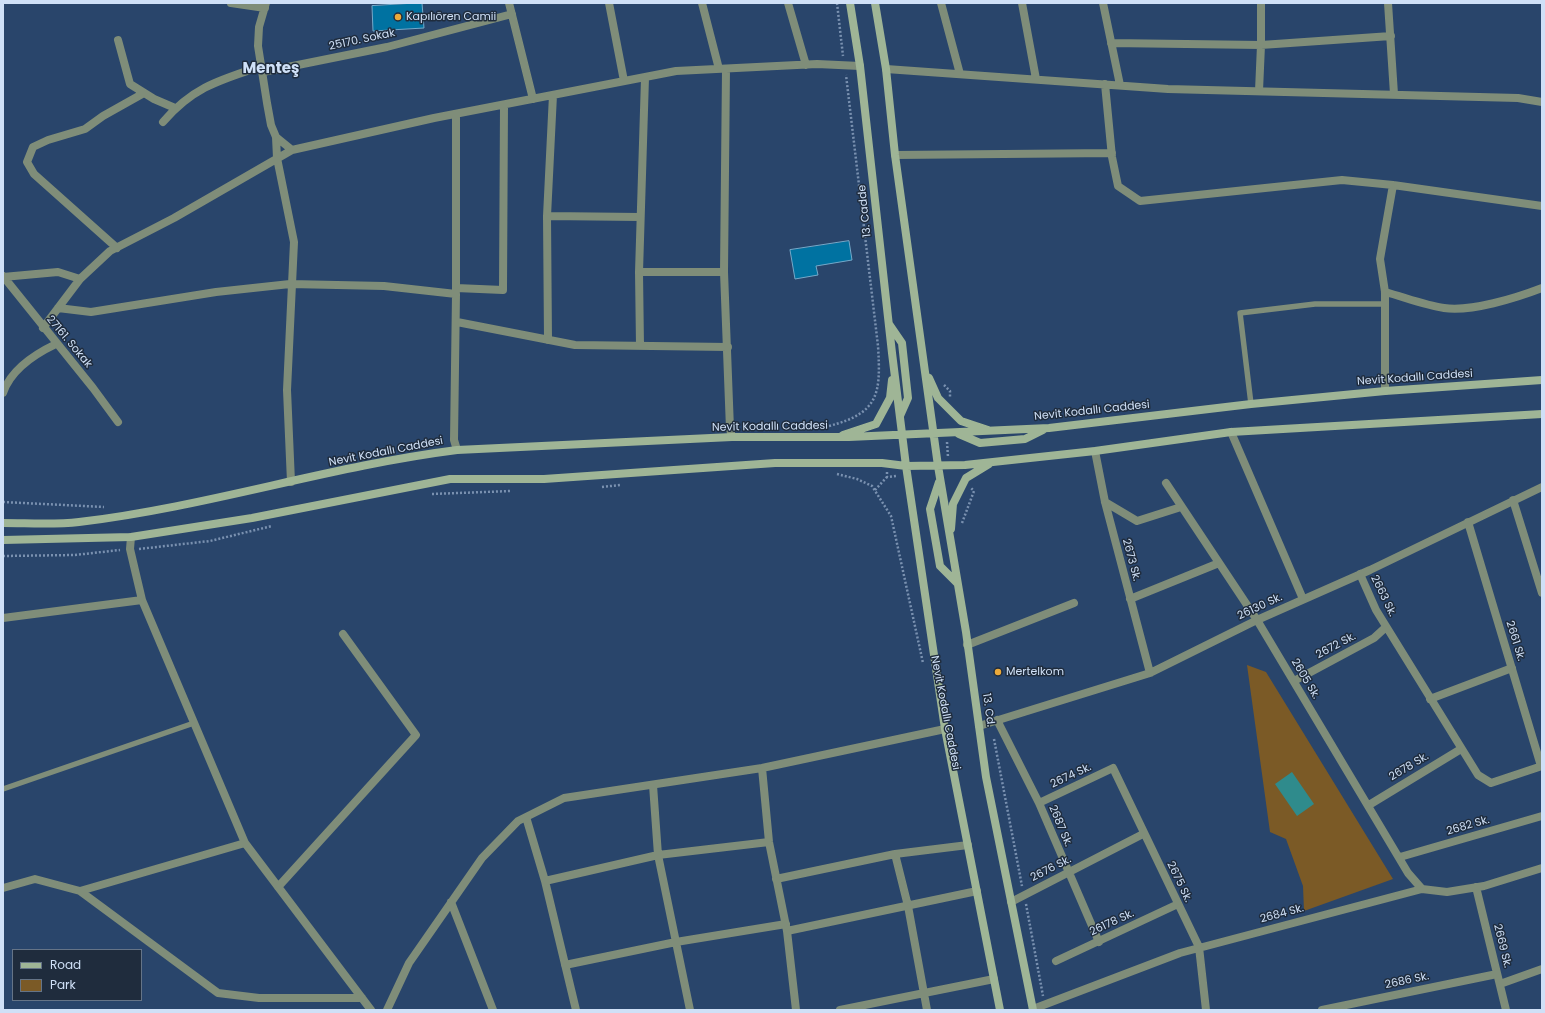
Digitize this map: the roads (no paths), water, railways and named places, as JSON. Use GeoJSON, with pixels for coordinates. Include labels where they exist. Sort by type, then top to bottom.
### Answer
{"type":"FeatureCollection","features":[{"type":"Feature","properties":{"kind":"main road","name":"13. Cadde"},"geometry":{"type":"LineString","coordinates":[[850,3],[860,66],[899,417]]}},
{"type":"Feature","properties":{"kind":"main road"},"geometry":{"type":"LineString","coordinates":[[875,3],[886,69],[895,155],[924,366],[938,398],[961,421],[992,431]]}},
{"type":"Feature","properties":{"kind":"main road"},"geometry":{"type":"LineString","coordinates":[[889,324],[902,343],[908,398],[899,417],[906,466],[945,729],[1000,1010]]}},
{"type":"Feature","properties":{"kind":"main road"},"geometry":{"type":"LineString","coordinates":[[836,437],[876,424],[890,398],[893,365]]}},
{"type":"Feature","properties":{"kind":"main road","name":"13. Cd."},"geometry":{"type":"LineString","coordinates":[[924,366],[986,777],[1033,1009]]}},
{"type":"Feature","properties":{"kind":"main road","name":"Nevit Kodallı Caddesi"},"geometry":{"type":"LineString","coordinates":[[3,523],[77,522],[140,514],[412,456],[457,450],[732,437],[836,437],[1046,428],[1251,404],[1385,391],[1542,380]]}},
{"type":"Feature","properties":{"kind":"main road"},"geometry":{"type":"LineString","coordinates":[[3,540],[131,537],[252,518],[450,479],[544,479],[775,463],[882,463],[906,466],[965,465],[1095,451],[1231,432],[1542,414]]}},
{"type":"Feature","properties":{"kind":"main road"},"geometry":{"type":"LineString","coordinates":[[957,433],[980,443],[1024,439],[1046,428]]}},
{"type":"Feature","properties":{"kind":"main road"},"geometry":{"type":"LineString","coordinates":[[950,539],[954,504],[966,478],[992,462]]}},
{"type":"Feature","properties":{"kind":"main road"},"geometry":{"type":"LineString","coordinates":[[940,480],[930,509],[940,566],[957,583]]}},
{"type":"Feature","properties":{"kind":"street"},"geometry":{"type":"LineString","coordinates":[[231,3],[266,6],[259,26],[258,46],[271,125],[276,137],[277,158],[294,242],[290,284],[287,390],[291,482]]}},
{"type":"Feature","properties":{"kind":"street"},"geometry":{"type":"LineString","coordinates":[[509,3],[533,99]]}},
{"type":"Feature","properties":{"kind":"street"},"geometry":{"type":"LineString","coordinates":[[609,3],[624,82]]}},
{"type":"Feature","properties":{"kind":"street"},"geometry":{"type":"LineString","coordinates":[[702,3],[722,69],[724,272],[730,429],[732,437]]}},
{"type":"Feature","properties":{"kind":"street"},"geometry":{"type":"LineString","coordinates":[[788,3],[806,65]]}},
{"type":"Feature","properties":{"kind":"street"},"geometry":{"type":"LineString","coordinates":[[941,3],[960,74]]}},
{"type":"Feature","properties":{"kind":"street"},"geometry":{"type":"LineString","coordinates":[[1022,3],[1036,79]]}},
{"type":"Feature","properties":{"kind":"street"},"geometry":{"type":"LineString","coordinates":[[1103,3],[1120,85]]}},
{"type":"Feature","properties":{"kind":"street"},"geometry":{"type":"LineString","coordinates":[[1259,91],[1261,3]]}},
{"type":"Feature","properties":{"kind":"street"},"geometry":{"type":"LineString","coordinates":[[1388,3],[1394,94]]}},
{"type":"Feature","properties":{"kind":"street","name":"25170. Sokak"},"geometry":{"type":"LineString","coordinates":[[163,122],[175,108],[194,93],[222,80],[262,69],[387,47],[512,14]]}},
{"type":"Feature","properties":{"kind":"street"},"geometry":{"type":"LineString","coordinates":[[1111,43],[1261,45],[1390,36]]}},
{"type":"Feature","properties":{"kind":"street"},"geometry":{"type":"LineString","coordinates":[[118,40],[130,84],[144,93],[175,108]]}},
{"type":"Feature","properties":{"kind":"street"},"geometry":{"type":"LineString","coordinates":[[43,328],[80,279],[110,251],[174,218],[292,150],[456,114],[676,71],[806,65],[860,66]]}},
{"type":"Feature","properties":{"kind":"street"},"geometry":{"type":"LineString","coordinates":[[886,69],[1120,85],[1259,91],[1518,98],[1542,102]]}},
{"type":"Feature","properties":{"kind":"street"},"geometry":{"type":"LineString","coordinates":[[640,346],[640,218],[645,78]]}},
{"type":"Feature","properties":{"kind":"street"},"geometry":{"type":"LineString","coordinates":[[1104,84],[1112,153],[1118,186],[1140,201],[1342,180],[1393,184],[1542,206]]}},
{"type":"Feature","properties":{"kind":"street"},"geometry":{"type":"LineString","coordinates":[[117,248],[34,174],[27,162],[33,147],[48,140],[85,129],[103,116],[144,93]]}},
{"type":"Feature","properties":{"kind":"street"},"geometry":{"type":"LineString","coordinates":[[548,340],[547,216],[553,95]]}},
{"type":"Feature","properties":{"kind":"street"},"geometry":{"type":"LineString","coordinates":[[58,308],[91,312],[216,292],[290,284],[384,286],[456,291],[503,290],[504,105]]}},
{"type":"Feature","properties":{"kind":"street"},"geometry":{"type":"LineString","coordinates":[[456,114],[457,322],[454,440],[457,450]]}},
{"type":"Feature","properties":{"kind":"street"},"geometry":{"type":"LineString","coordinates":[[276,137],[292,150]]}},
{"type":"Feature","properties":{"kind":"street"},"geometry":{"type":"LineString","coordinates":[[895,155],[1112,153]]}},
{"type":"Feature","properties":{"kind":"street"},"geometry":{"type":"LineString","coordinates":[[1385,391],[1385,292],[1380,259],[1393,184]]}},
{"type":"Feature","properties":{"kind":"street"},"geometry":{"type":"LineString","coordinates":[[547,216],[640,218]]}},
{"type":"Feature","properties":{"kind":"street"},"geometry":{"type":"LineString","coordinates":[[3,276],[58,272],[80,279]]}},
{"type":"Feature","properties":{"kind":"street"},"geometry":{"type":"LineString","coordinates":[[639,272],[724,272]]}},
{"type":"Feature","properties":{"kind":"street","name":"27161. Sokak"},"geometry":{"type":"LineString","coordinates":[[3,276],[43,328],[93,388],[118,422]]}},
{"type":"Feature","properties":{"kind":"street"},"geometry":{"type":"LineString","coordinates":[[1385,292],[1444,308],[1481,306],[1522,296],[1542,288]]}},
{"type":"Feature","properties":{"kind":"street"},"geometry":{"type":"LineString","coordinates":[[457,322],[575,345],[728,347]]}},
{"type":"Feature","properties":{"kind":"street"},"geometry":{"type":"LineString","coordinates":[[3,393],[7,381],[35,354],[56,344]]}},
{"type":"Feature","properties":{"kind":"street"},"geometry":{"type":"LineString","coordinates":[[1231,432],[1303,599]]}},
{"type":"Feature","properties":{"kind":"street","name":"2673 Sk."},"geometry":{"type":"LineString","coordinates":[[1095,451],[1104,502],[1150,673]]}},
{"type":"Feature","properties":{"kind":"street","name":"2605 Sk."},"geometry":{"type":"LineString","coordinates":[[1166,482],[1257,620],[1369,805],[1408,873],[1422,889]]}},
{"type":"Feature","properties":{"kind":"street","name":"26130 Sk."},"geometry":{"type":"LineString","coordinates":[[979,726],[1150,673],[1257,620],[1360,574],[1512,500],[1542,487]]}},
{"type":"Feature","properties":{"kind":"street"},"geometry":{"type":"LineString","coordinates":[[1512,500],[1542,593]]}},
{"type":"Feature","properties":{"kind":"street"},"geometry":{"type":"LineString","coordinates":[[1104,502],[1137,521],[1182,507]]}},
{"type":"Feature","properties":{"kind":"street","name":"2661 Sk."},"geometry":{"type":"LineString","coordinates":[[1468,522],[1542,766]]}},
{"type":"Feature","properties":{"kind":"street"},"geometry":{"type":"LineString","coordinates":[[131,537],[130,549],[142,600],[245,843],[371,1010]]}},
{"type":"Feature","properties":{"kind":"street"},"geometry":{"type":"LineString","coordinates":[[1130,599],[1219,563]]}},
{"type":"Feature","properties":{"kind":"street","name":"2663 Sk."},"geometry":{"type":"LineString","coordinates":[[1360,574],[1376,610],[1478,775],[1491,783],[1542,766]]}},
{"type":"Feature","properties":{"kind":"street"},"geometry":{"type":"LineString","coordinates":[[3,618],[142,600]]}},
{"type":"Feature","properties":{"kind":"street"},"geometry":{"type":"LineString","coordinates":[[967,645],[1074,603]]}},
{"type":"Feature","properties":{"kind":"street","name":"2672 Sk."},"geometry":{"type":"LineString","coordinates":[[1294,681],[1374,638],[1386,626]]}},
{"type":"Feature","properties":{"kind":"street"},"geometry":{"type":"LineString","coordinates":[[278,887],[416,735],[343,634]]}},
{"type":"Feature","properties":{"kind":"street"},"geometry":{"type":"LineString","coordinates":[[1430,699],[1512,668]]}},
{"type":"Feature","properties":{"kind":"street","name":"2687 Sk."},"geometry":{"type":"LineString","coordinates":[[994,721],[1039,803],[1099,942]]}},
{"type":"Feature","properties":{"kind":"street"},"geometry":{"type":"LineString","coordinates":[[387,1010],[409,964],[451,902],[482,858],[518,821],[564,798],[762,768],[945,729]]}},
{"type":"Feature","properties":{"kind":"street","name":"2678 Sk."},"geometry":{"type":"LineString","coordinates":[[1369,805],[1461,749]]}},
{"type":"Feature","properties":{"kind":"street"},"geometry":{"type":"LineString","coordinates":[[762,768],[769,842],[787,928],[796,1010]]}},
{"type":"Feature","properties":{"kind":"street","name":"2674 Sk."},"geometry":{"type":"LineString","coordinates":[[1039,803],[1113,768]]}},
{"type":"Feature","properties":{"kind":"street","name":"2675 Sk."},"geometry":{"type":"LineString","coordinates":[[1113,768],[1198,948],[1206,1010]]}},
{"type":"Feature","properties":{"kind":"street"},"geometry":{"type":"LineString","coordinates":[[653,785],[658,855],[690,1010]]}},
{"type":"Feature","properties":{"kind":"street","name":"2682 Sk."},"geometry":{"type":"LineString","coordinates":[[1400,857],[1542,816]]}},
{"type":"Feature","properties":{"kind":"street"},"geometry":{"type":"LineString","coordinates":[[526,817],[545,881],[576,1010]]}},
{"type":"Feature","properties":{"kind":"street","name":"2676 Sk."},"geometry":{"type":"LineString","coordinates":[[1011,902],[1143,834]]}},
{"type":"Feature","properties":{"kind":"street"},"geometry":{"type":"LineString","coordinates":[[545,881],[658,855],[769,842]]}},
{"type":"Feature","properties":{"kind":"street"},"geometry":{"type":"LineString","coordinates":[[80,891],[245,843]]}},
{"type":"Feature","properties":{"kind":"street"},"geometry":{"type":"LineString","coordinates":[[776,879],[895,854],[968,845]]}},
{"type":"Feature","properties":{"kind":"street"},"geometry":{"type":"LineString","coordinates":[[895,854],[908,906],[927,1010]]}},
{"type":"Feature","properties":{"kind":"street","name":"2684 Sk."},"geometry":{"type":"LineString","coordinates":[[1033,1009],[1198,948],[1422,889],[1447,892],[1476,887],[1542,868]]}},
{"type":"Feature","properties":{"kind":"street"},"geometry":{"type":"LineString","coordinates":[[3,888],[35,879],[80,891],[218,993],[258,998],[362,998]]}},
{"type":"Feature","properties":{"kind":"street","name":"2669 Sk."},"geometry":{"type":"LineString","coordinates":[[1476,887],[1506,1010]]}},
{"type":"Feature","properties":{"kind":"street"},"geometry":{"type":"LineString","coordinates":[[566,965],[676,942],[787,928],[908,906],[977,891]]}},
{"type":"Feature","properties":{"kind":"street"},"geometry":{"type":"LineString","coordinates":[[451,902],[493,1010]]}},
{"type":"Feature","properties":{"kind":"street","name":"26178 Sk."},"geometry":{"type":"LineString","coordinates":[[1056,961],[1178,904]]}},
{"type":"Feature","properties":{"kind":"street"},"geometry":{"type":"LineString","coordinates":[[1500,984],[1542,969]]}},
{"type":"Feature","properties":{"kind":"street","name":"2686 Sk."},"geometry":{"type":"LineString","coordinates":[[1322,1010],[1497,974]]}},
{"type":"Feature","properties":{"kind":"street"},"geometry":{"type":"LineString","coordinates":[[840,1010],[994,979]]}},
{"type":"Feature","properties":{"kind":"lane"},"geometry":{"type":"LineString","coordinates":[[1251,404],[1240,313],[1315,304],[1385,304]]}},
{"type":"Feature","properties":{"kind":"lane"},"geometry":{"type":"LineString","coordinates":[[3,789],[194,723]]}},
{"type":"Feature","properties":{"kind":"place","name":"Kapılıören Camii"},"geometry":{"type":"Point","coordinates":[398,17]}},
{"type":"Feature","properties":{"kind":"place","name":"Mertelkom"},"geometry":{"type":"Point","coordinates":[998,672]}},
{"type":"Feature","properties":{"kind":"district","name":"Menteş"},"geometry":{"type":"Point","coordinates":[271,69]}}]}
